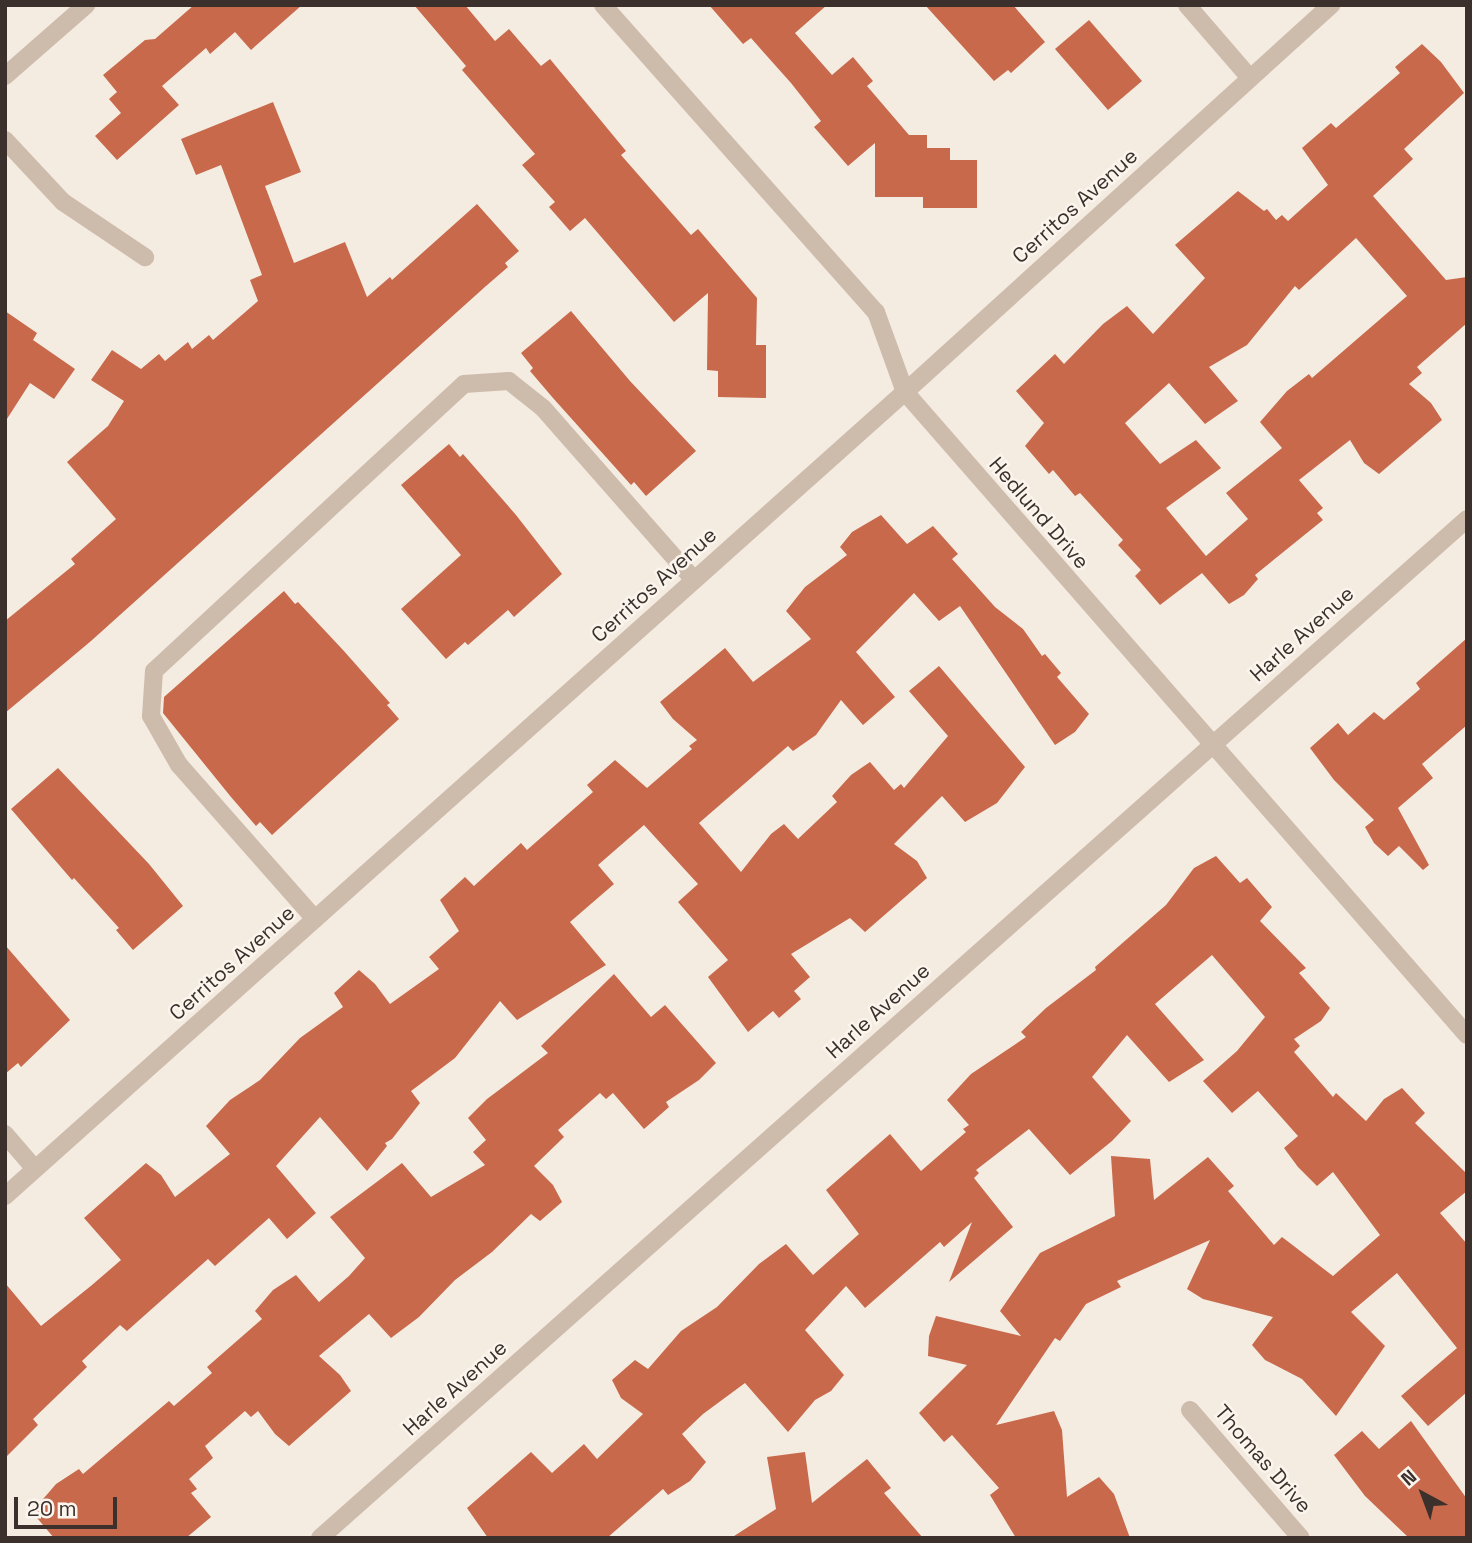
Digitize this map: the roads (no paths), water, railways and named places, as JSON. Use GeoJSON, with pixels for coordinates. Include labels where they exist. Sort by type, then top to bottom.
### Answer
{"type":"FeatureCollection","features":[{"type":"Feature","properties":{"kind":"street"},"geometry":{"type":"LineString","coordinates":[[5,76],[86,5]]}},
{"type":"Feature","properties":{"kind":"street","name":"Hedlund Drive"},"geometry":{"type":"LineString","coordinates":[[603,5],[876,312],[905,392],[1211,746],[1467,1035]]}},
{"type":"Feature","properties":{"kind":"street"},"geometry":{"type":"LineString","coordinates":[[1187,5],[1250,78]]}},
{"type":"Feature","properties":{"kind":"street","name":"Cerritos Avenue"},"geometry":{"type":"LineString","coordinates":[[5,1196],[905,392],[1331,5]]}},
{"type":"Feature","properties":{"kind":"street"},"geometry":{"type":"LineString","coordinates":[[5,140],[63,202],[145,257]]}},
{"type":"Feature","properties":{"kind":"street"},"geometry":{"type":"LineString","coordinates":[[315,919],[179,765],[151,716],[154,671],[464,384],[509,381],[543,408],[694,580]]}},
{"type":"Feature","properties":{"kind":"street","name":"Harle Avenue"},"geometry":{"type":"LineString","coordinates":[[320,1538],[1467,519]]}},
{"type":"Feature","properties":{"kind":"street"},"geometry":{"type":"LineString","coordinates":[[5,1134],[35,1169]]}},
{"type":"Feature","properties":{"kind":"street","name":"Thomas Drive"},"geometry":{"type":"LineString","coordinates":[[1190,1410],[1301,1538]]}}]}
